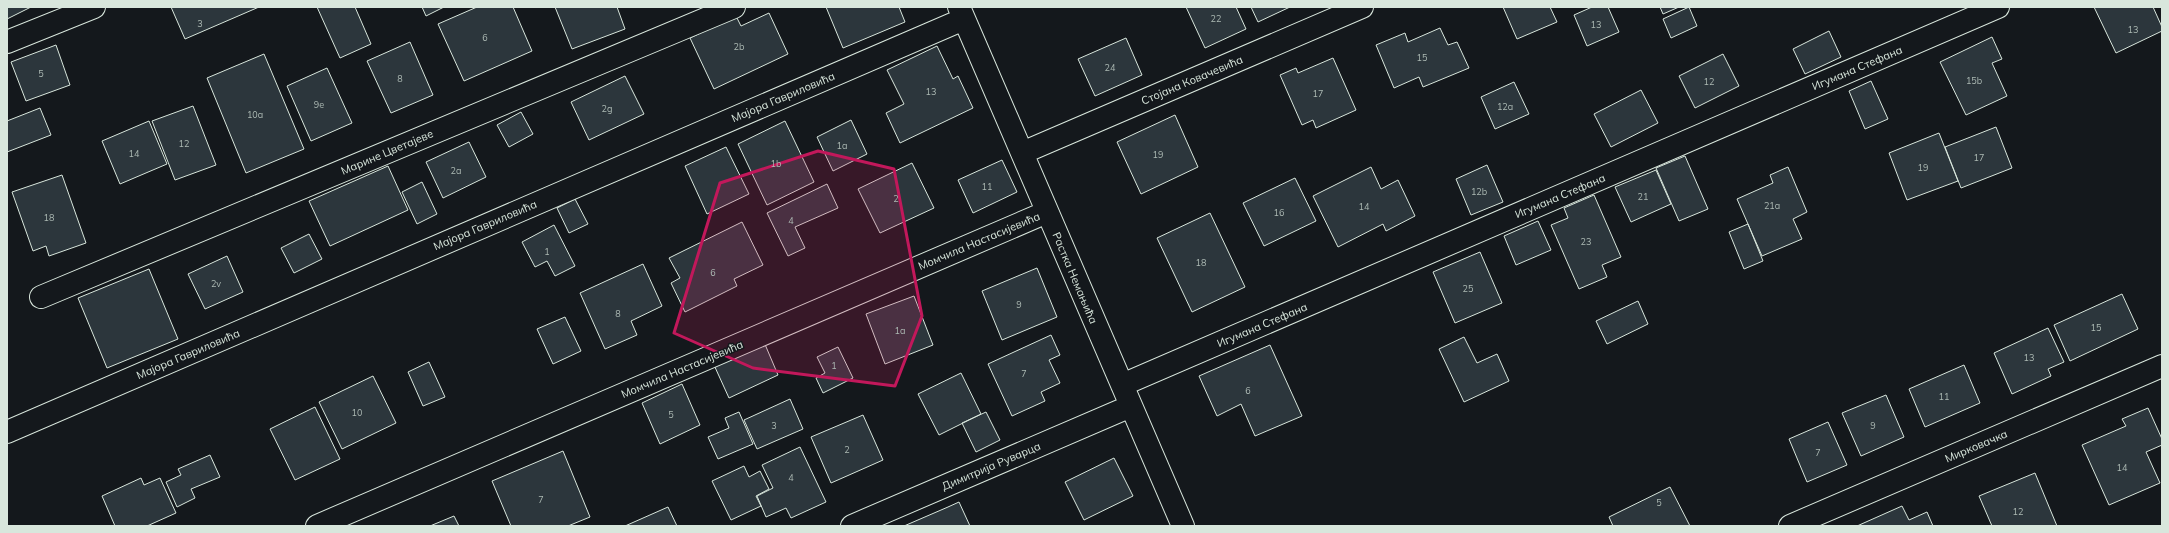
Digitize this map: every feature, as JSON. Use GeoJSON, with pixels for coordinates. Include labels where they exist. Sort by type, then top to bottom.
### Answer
{"type":"FeatureCollection","features":[{"type":"Feature","properties":{"kind":"street"},"geometry":{"type":"LineString","coordinates":[[7,42],[94,7]]}},
{"type":"Feature","properties":{"kind":"street","name":"Марине Цветајеве"},"geometry":{"type":"LineString","coordinates":[[41,297],[734,7]]}},
{"type":"Feature","properties":{"kind":"street","name":"Стојана Ковачевића"},"geometry":{"type":"LineString","coordinates":[[1022,153],[1362,7]]}},
{"type":"Feature","properties":{"kind":"street","name":"Игумана Стефана"},"geometry":{"type":"LineString","coordinates":[[1122,385],[1998,7]]}},
{"type":"Feature","properties":{"kind":"street","name":"Растка Немањића"},"geometry":{"type":"LineString","coordinates":[[961,13],[1183,526]]}},
{"type":"Feature","properties":{"kind":"street","name":"Мајора Гавриловића"},"geometry":{"type":"LineString","coordinates":[[7,432],[961,13]]}},
{"type":"Feature","properties":{"kind":"street","name":"Момчила Настасијевића"},"geometry":{"type":"LineString","coordinates":[[317,526],[1047,212]]}},
{"type":"Feature","properties":{"kind":"street","name":"Мирковачка"},"geometry":{"type":"LineString","coordinates":[[1790,526],[2162,366]]}},
{"type":"Feature","properties":{"kind":"street","name":"Димитрија Руварца"},"geometry":{"type":"LineString","coordinates":[[852,526],[1131,406]]}},
{"type":"Feature","properties":{"kind":"highlighted area"},"geometry":{"type":"Polygon","coordinates":[[[818,151],[894,169],[922,316],[895,386],[753,368],[674,333],[720,183],[818,151]]]}},
{"type":"Feature","properties":{"kind":"building"},"geometry":{"type":"Polygon","coordinates":[[[7,7],[31,7],[7,19],[7,7]]]}},
{"type":"Feature","properties":{"kind":"building"},"geometry":{"type":"Polygon","coordinates":[[[171,7],[259,7],[185,39],[171,7]]]}},
{"type":"Feature","properties":{"kind":"building"},"geometry":{"type":"Polygon","coordinates":[[[317,7],[355,7],[371,44],[340,58],[317,7]]]}},
{"type":"Feature","properties":{"kind":"building"},"geometry":{"type":"Polygon","coordinates":[[[422,7],[444,7],[426,16],[422,7]]]}},
{"type":"Feature","properties":{"kind":"building"},"geometry":{"type":"Polygon","coordinates":[[[477,7],[513,7],[532,51],[464,81],[438,24],[477,7]]]}},
{"type":"Feature","properties":{"kind":"building"},"geometry":{"type":"Polygon","coordinates":[[[555,7],[617,7],[625,29],[572,49],[555,7]]]}},
{"type":"Feature","properties":{"kind":"building"},"geometry":{"type":"Polygon","coordinates":[[[826,7],[899,7],[905,22],[843,48],[826,7]]]}},
{"type":"Feature","properties":{"kind":"building"},"geometry":{"type":"Polygon","coordinates":[[[1186,7],[1236,7],[1246,29],[1205,48],[1186,7]]]}},
{"type":"Feature","properties":{"kind":"building"},"geometry":{"type":"Polygon","coordinates":[[[1251,7],[1290,7],[1258,22],[1251,7]]]}},
{"type":"Feature","properties":{"kind":"building"},"geometry":{"type":"Polygon","coordinates":[[[1503,7],[1550,7],[1557,22],[1517,39],[1503,7]]]}},
{"type":"Feature","properties":{"kind":"building"},"geometry":{"type":"Polygon","coordinates":[[[1592,7],[1608,7],[1619,32],[1587,46],[1574,15],[1592,7]]]}},
{"type":"Feature","properties":{"kind":"building"},"geometry":{"type":"Polygon","coordinates":[[[1660,7],[1679,7],[1663,14],[1660,7]]]}},
{"type":"Feature","properties":{"kind":"building"},"geometry":{"type":"Polygon","coordinates":[[[1689,7],[1697,26],[1671,38],[1663,19],[1689,7]]]}},
{"type":"Feature","properties":{"kind":"building"},"geometry":{"type":"Polygon","coordinates":[[[2094,7],[2153,7],[2162,27],[2162,31],[2116,53],[2094,7]]]}},
{"type":"Feature","properties":{"kind":"building"},"geometry":{"type":"Polygon","coordinates":[[[769,13],[788,54],[714,89],[690,38],[736,16],[741,26],[769,13]]]}},
{"type":"Feature","properties":{"kind":"building"},"geometry":{"type":"Polygon","coordinates":[[[1440,28],[1448,45],[1457,42],[1469,68],[1423,87],[1419,77],[1394,88],[1376,45],[1405,33],[1408,42],[1440,28]]]}},
{"type":"Feature","properties":{"kind":"building"},"geometry":{"type":"Polygon","coordinates":[[[1829,31],[1841,57],[1805,74],[1793,49],[1829,31]]]}},
{"type":"Feature","properties":{"kind":"building"},"geometry":{"type":"Polygon","coordinates":[[[1992,37],[2002,59],[1992,63],[2007,96],[1966,115],[1940,62],[1992,37]]]}},
{"type":"Feature","properties":{"kind":"building"},"geometry":{"type":"Polygon","coordinates":[[[1126,38],[1142,75],[1095,96],[1078,59],[1126,38]]]}},
{"type":"Feature","properties":{"kind":"building"},"geometry":{"type":"Polygon","coordinates":[[[410,42],[433,95],[391,113],[367,61],[410,42]]]}},
{"type":"Feature","properties":{"kind":"building"},"geometry":{"type":"Polygon","coordinates":[[[56,45],[70,85],[26,101],[11,62],[56,45]]]}},
{"type":"Feature","properties":{"kind":"building"},"geometry":{"type":"Polygon","coordinates":[[[937,46],[953,79],[958,76],[973,108],[900,143],[886,113],[904,104],[887,70],[937,46]]]}},
{"type":"Feature","properties":{"kind":"building"},"geometry":{"type":"Polygon","coordinates":[[[264,54],[304,149],[246,173],[207,78],[264,54]]]}},
{"type":"Feature","properties":{"kind":"building"},"geometry":{"type":"Polygon","coordinates":[[[1723,54],[1739,86],[1695,108],[1679,76],[1723,54]]]}},
{"type":"Feature","properties":{"kind":"building"},"geometry":{"type":"Polygon","coordinates":[[[1333,58],[1356,110],[1316,128],[1313,120],[1302,125],[1280,75],[1296,68],[1298,73],[1333,58]]]}},
{"type":"Feature","properties":{"kind":"building"},"geometry":{"type":"Polygon","coordinates":[[[327,68],[352,123],[311,141],[287,86],[327,68]]]}},
{"type":"Feature","properties":{"kind":"building"},"geometry":{"type":"Polygon","coordinates":[[[625,76],[644,114],[589,140],[571,102],[625,76]]]}},
{"type":"Feature","properties":{"kind":"building"},"geometry":{"type":"Polygon","coordinates":[[[1871,81],[1888,119],[1865,129],[1849,91],[1871,81]]]}},
{"type":"Feature","properties":{"kind":"building"},"geometry":{"type":"Polygon","coordinates":[[[1514,82],[1529,114],[1495,129],[1481,97],[1514,82]]]}},
{"type":"Feature","properties":{"kind":"building"},"geometry":{"type":"Polygon","coordinates":[[[1641,90],[1658,123],[1611,147],[1594,114],[1641,90]]]}},
{"type":"Feature","properties":{"kind":"building"},"geometry":{"type":"Polygon","coordinates":[[[193,106],[216,165],[175,180],[152,121],[193,106]]]}},
{"type":"Feature","properties":{"kind":"building"},"geometry":{"type":"Polygon","coordinates":[[[40,108],[51,135],[7,152],[7,121],[40,108]]]}},
{"type":"Feature","properties":{"kind":"building"},"geometry":{"type":"Polygon","coordinates":[[[521,112],[533,134],[509,147],[497,125],[521,112]]]}},
{"type":"Feature","properties":{"kind":"building"},"geometry":{"type":"Polygon","coordinates":[[[1175,115],[1198,167],[1141,194],[1117,142],[1175,115]]]}},
{"type":"Feature","properties":{"kind":"building"},"geometry":{"type":"Polygon","coordinates":[[[851,120],[867,154],[833,171],[817,137],[851,120]]]}},
{"type":"Feature","properties":{"kind":"building"},"geometry":{"type":"Polygon","coordinates":[[[149,121],[167,164],[120,184],[102,141],[149,121]]]}},
{"type":"Feature","properties":{"kind":"building"},"geometry":{"type":"Polygon","coordinates":[[[785,121],[814,182],[767,205],[738,144],[785,121]]]}},
{"type":"Feature","properties":{"kind":"building"},"geometry":{"type":"Polygon","coordinates":[[[1996,127],[2012,168],[1961,188],[1945,147],[1996,127]]]}},
{"type":"Feature","properties":{"kind":"building"},"geometry":{"type":"Polygon","coordinates":[[[1939,133],[1958,181],[1907,200],[1889,153],[1939,133]]]}},
{"type":"Feature","properties":{"kind":"building"},"geometry":{"type":"Polygon","coordinates":[[[469,142],[486,177],[443,198],[426,162],[469,142]]]}},
{"type":"Feature","properties":{"kind":"building"},"geometry":{"type":"Polygon","coordinates":[[[726,147],[749,194],[707,214],[685,166],[726,147]]]}},
{"type":"Feature","properties":{"kind":"building"},"geometry":{"type":"Polygon","coordinates":[[[1685,156],[1708,209],[1679,221],[1656,168],[1685,156]]]}},
{"type":"Feature","properties":{"kind":"building"},"geometry":{"type":"Polygon","coordinates":[[[1002,160],[1017,192],[973,213],[958,180],[1002,160]]]}},
{"type":"Feature","properties":{"kind":"building"},"geometry":{"type":"Polygon","coordinates":[[[912,163],[934,208],[880,233],[858,189],[912,163]]]}},
{"type":"Feature","properties":{"kind":"building"},"geometry":{"type":"Polygon","coordinates":[[[1487,165],[1503,202],[1471,215],[1456,179],[1487,165]]]}},
{"type":"Feature","properties":{"kind":"building"},"geometry":{"type":"Polygon","coordinates":[[[388,166],[408,210],[330,246],[309,201],[388,166]]]}},
{"type":"Feature","properties":{"kind":"building"},"geometry":{"type":"Polygon","coordinates":[[[1371,167],[1381,189],[1398,180],[1415,216],[1386,231],[1383,224],[1338,247],[1313,196],[1371,167]]]}},
{"type":"Feature","properties":{"kind":"building"},"geometry":{"type":"Polygon","coordinates":[[[1788,167],[1807,212],[1793,219],[1802,239],[1762,256],[1737,199],[1773,183],[1770,175],[1788,167]]]}},
{"type":"Feature","properties":{"kind":"building"},"geometry":{"type":"Polygon","coordinates":[[[1656,170],[1671,204],[1631,222],[1615,187],[1656,170]]]}},
{"type":"Feature","properties":{"kind":"building"},"geometry":{"type":"Polygon","coordinates":[[[62,175],[86,243],[49,256],[46,246],[33,251],[12,192],[62,175]]]}},
{"type":"Feature","properties":{"kind":"building"},"geometry":{"type":"Polygon","coordinates":[[[1295,178],[1316,221],[1264,246],[1243,203],[1295,178]]]}},
{"type":"Feature","properties":{"kind":"building"},"geometry":{"type":"Polygon","coordinates":[[[422,182],[437,214],[417,224],[402,192],[422,182]]]}},
{"type":"Feature","properties":{"kind":"building"},"geometry":{"type":"Polygon","coordinates":[[[827,184],[838,208],[795,227],[805,248],[788,256],[767,213],[827,184]]]}},
{"type":"Feature","properties":{"kind":"building"},"geometry":{"type":"Polygon","coordinates":[[[1594,195],[1621,257],[1602,265],[1607,277],[1579,289],[1551,225],[1568,218],[1564,208],[1594,195]]]}},
{"type":"Feature","properties":{"kind":"building"},"geometry":{"type":"Polygon","coordinates":[[[575,199],[588,224],[569,233],[557,208],[575,199]]]}},
{"type":"Feature","properties":{"kind":"building"},"geometry":{"type":"Polygon","coordinates":[[[1210,213],[1245,287],[1192,312],[1157,238],[1210,213]]]}},
{"type":"Feature","properties":{"kind":"building"},"geometry":{"type":"Polygon","coordinates":[[[1538,221],[1551,250],[1516,265],[1504,236],[1538,221]]]}},
{"type":"Feature","properties":{"kind":"building"},"geometry":{"type":"Polygon","coordinates":[[[742,222],[763,265],[734,279],[737,286],[685,312],[671,283],[680,278],[669,258],[742,222]]]}},
{"type":"Feature","properties":{"kind":"building"},"geometry":{"type":"Polygon","coordinates":[[[1748,224],[1763,261],[1744,269],[1729,232],[1748,224]]]}},
{"type":"Feature","properties":{"kind":"building"},"geometry":{"type":"Polygon","coordinates":[[[554,225],[575,266],[555,276],[547,261],[535,267],[522,242],[554,225]]]}},
{"type":"Feature","properties":{"kind":"building"},"geometry":{"type":"Polygon","coordinates":[[[309,234],[322,259],[294,273],[281,248],[309,234]]]}},
{"type":"Feature","properties":{"kind":"building"},"geometry":{"type":"Polygon","coordinates":[[[1480,252],[1502,303],[1455,323],[1433,272],[1480,252]]]}},
{"type":"Feature","properties":{"kind":"building"},"geometry":{"type":"Polygon","coordinates":[[[227,256],[243,292],[205,309],[188,274],[227,256]]]}},
{"type":"Feature","properties":{"kind":"building"},"geometry":{"type":"Polygon","coordinates":[[[643,264],[662,306],[631,321],[637,335],[605,349],[580,293],[643,264]]]}},
{"type":"Feature","properties":{"kind":"building"},"geometry":{"type":"Polygon","coordinates":[[[1037,268],[1057,317],[1002,340],[982,291],[1037,268]]]}},
{"type":"Feature","properties":{"kind":"building"},"geometry":{"type":"Polygon","coordinates":[[[149,269],[178,339],[107,368],[78,298],[149,269]]]}},
{"type":"Feature","properties":{"kind":"building"},"geometry":{"type":"Polygon","coordinates":[[[2122,294],[2138,329],[2070,361],[2054,325],[2122,294]]]}},
{"type":"Feature","properties":{"kind":"building"},"geometry":{"type":"Polygon","coordinates":[[[914,296],[933,345],[885,364],[866,314],[914,296]]]}},
{"type":"Feature","properties":{"kind":"building"},"geometry":{"type":"Polygon","coordinates":[[[1638,301],[1648,324],[1607,344],[1596,321],[1638,301]]]}},
{"type":"Feature","properties":{"kind":"building"},"geometry":{"type":"Polygon","coordinates":[[[565,317],[581,351],[553,364],[537,329],[565,317]]]}},
{"type":"Feature","properties":{"kind":"building"},"geometry":{"type":"Polygon","coordinates":[[[2048,328],[2064,362],[2048,369],[2051,376],[2012,394],[1994,353],[2048,328]]]}},
{"type":"Feature","properties":{"kind":"building"},"geometry":{"type":"Polygon","coordinates":[[[1051,335],[1060,355],[1049,360],[1060,383],[1041,392],[1045,401],[1012,416],[988,364],[1051,335]]]}},
{"type":"Feature","properties":{"kind":"building"},"geometry":{"type":"Polygon","coordinates":[[[1464,337],[1477,363],[1497,354],[1509,381],[1464,402],[1439,349],[1464,337]]]}},
{"type":"Feature","properties":{"kind":"building"},"geometry":{"type":"Polygon","coordinates":[[[764,342],[778,375],[729,398],[714,365],[764,342]]]}},
{"type":"Feature","properties":{"kind":"building"},"geometry":{"type":"Polygon","coordinates":[[[1270,345],[1302,416],[1255,436],[1241,404],[1217,416],[1199,376],[1270,345]]]}},
{"type":"Feature","properties":{"kind":"building"},"geometry":{"type":"Polygon","coordinates":[[[838,347],[853,378],[823,393],[816,378],[825,373],[817,357],[838,347]]]}},
{"type":"Feature","properties":{"kind":"building"},"geometry":{"type":"Polygon","coordinates":[[[429,362],[445,397],[423,406],[408,372],[429,362]]]}},
{"type":"Feature","properties":{"kind":"building"},"geometry":{"type":"Polygon","coordinates":[[[1964,365],[1980,403],[1925,427],[1909,389],[1964,365]]]}},
{"type":"Feature","properties":{"kind":"building"},"geometry":{"type":"Polygon","coordinates":[[[961,373],[981,414],[939,435],[918,394],[961,373]]]}},
{"type":"Feature","properties":{"kind":"building"},"geometry":{"type":"Polygon","coordinates":[[[373,376],[396,423],[342,449],[319,402],[373,376]]]}},
{"type":"Feature","properties":{"kind":"building"},"geometry":{"type":"Polygon","coordinates":[[[682,384],[700,425],[660,444],[642,403],[682,384]]]}},
{"type":"Feature","properties":{"kind":"building"},"geometry":{"type":"Polygon","coordinates":[[[1886,395],[1904,437],[1861,456],[1842,413],[1886,395]]]}},
{"type":"Feature","properties":{"kind":"building"},"geometry":{"type":"Polygon","coordinates":[[[790,399],[803,429],[757,449],[744,420],[790,399]]]}},
{"type":"Feature","properties":{"kind":"building"},"geometry":{"type":"Polygon","coordinates":[[[315,407],[340,459],[295,480],[270,429],[315,407]]]}},
{"type":"Feature","properties":{"kind":"building"},"geometry":{"type":"Polygon","coordinates":[[[2148,408],[2162,439],[2162,445],[2146,452],[2160,483],[2109,505],[2082,445],[2126,426],[2122,419],[2148,408]]]}},
{"type":"Feature","properties":{"kind":"building"},"geometry":{"type":"Polygon","coordinates":[[[739,412],[753,444],[718,459],[708,437],[729,428],[725,418],[739,412]]]}},
{"type":"Feature","properties":{"kind":"building"},"geometry":{"type":"Polygon","coordinates":[[[986,412],[1000,440],[976,452],[962,423],[986,412]]]}},
{"type":"Feature","properties":{"kind":"building"},"geometry":{"type":"Polygon","coordinates":[[[863,415],[883,460],[831,483],[811,437],[863,415]]]}},
{"type":"Feature","properties":{"kind":"building"},"geometry":{"type":"Polygon","coordinates":[[[1828,422],[1847,465],[1807,482],[1789,439],[1828,422]]]}},
{"type":"Feature","properties":{"kind":"building"},"geometry":{"type":"Polygon","coordinates":[[[800,447],[826,502],[791,518],[786,508],[766,517],[757,496],[773,488],[762,465],[800,447]]]}},
{"type":"Feature","properties":{"kind":"building"},"geometry":{"type":"Polygon","coordinates":[[[563,451],[590,517],[568,526],[511,526],[492,481],[563,451]]]}},
{"type":"Feature","properties":{"kind":"building"},"geometry":{"type":"Polygon","coordinates":[[[210,455],[220,477],[191,489],[195,498],[177,507],[166,482],[181,475],[178,469],[210,455]]]}},
{"type":"Feature","properties":{"kind":"building"},"geometry":{"type":"Polygon","coordinates":[[[1114,458],[1133,496],[1084,520],[1065,482],[1114,458]]]}},
{"type":"Feature","properties":{"kind":"building"},"geometry":{"type":"Polygon","coordinates":[[[744,466],[749,477],[760,471],[769,489],[756,496],[761,506],[731,520],[712,481],[744,466]]]}},
{"type":"Feature","properties":{"kind":"building"},"geometry":{"type":"Polygon","coordinates":[[[2035,473],[2057,526],[1992,526],[1979,496],[2035,473]]]}},
{"type":"Feature","properties":{"kind":"building"},"geometry":{"type":"Polygon","coordinates":[[[141,478],[144,485],[160,478],[176,513],[147,526],[115,526],[102,496],[141,478]]]}},
{"type":"Feature","properties":{"kind":"building"},"geometry":{"type":"Polygon","coordinates":[[[1670,487],[1690,526],[1613,526],[1609,517],[1670,487]]]}},
{"type":"Feature","properties":{"kind":"building"},"geometry":{"type":"Polygon","coordinates":[[[959,502],[970,526],[904,526],[948,507],[959,502]]]}},
{"type":"Feature","properties":{"kind":"building"},"geometry":{"type":"Polygon","coordinates":[[[1902,506],[1909,520],[1927,512],[1933,526],[1857,526],[1902,506]]]}},
{"type":"Feature","properties":{"kind":"building"},"geometry":{"type":"Polygon","coordinates":[[[668,507],[677,526],[625,526],[668,507]]]}},
{"type":"Feature","properties":{"kind":"building"},"geometry":{"type":"Polygon","coordinates":[[[454,516],[459,526],[430,526],[454,516]]]}}]}
